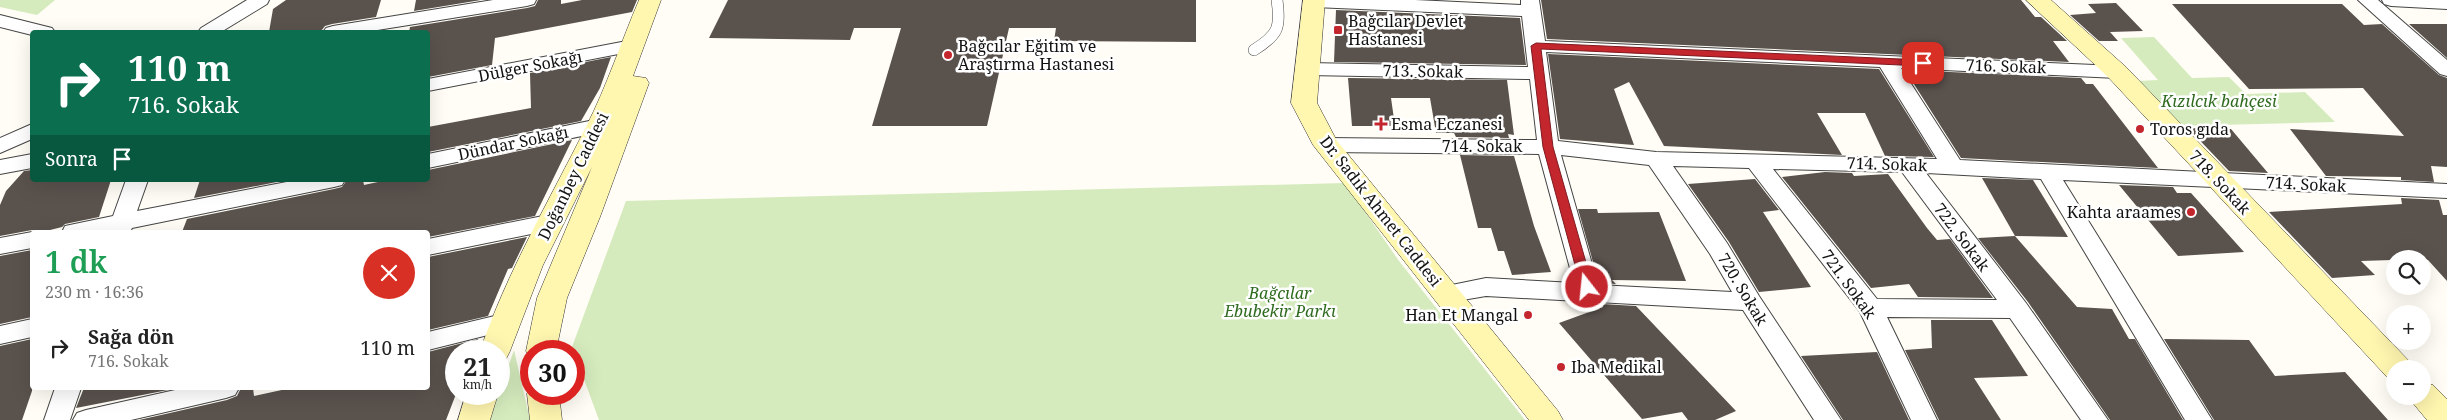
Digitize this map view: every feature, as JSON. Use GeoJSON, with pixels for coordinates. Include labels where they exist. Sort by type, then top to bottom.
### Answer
{"type":"FeatureCollection","features":[{"type":"Feature","properties":{"kind":"street"},"geometry":{"type":"LineString","coordinates":[[211,30],[260,0]]}},
{"type":"Feature","properties":{"kind":"street"},"geometry":{"type":"LineString","coordinates":[[345,30],[527,0]]}},
{"type":"Feature","properties":{"kind":"street","name":"Doğanbey Caddesi"},"geometry":{"type":"LineString","coordinates":[[498,340],[503,323],[548,223],[600,126],[650,0]]}},
{"type":"Feature","properties":{"kind":"street","name":"Doğanbey Caddesi"},"geometry":{"type":"LineString","coordinates":[[543,340],[552,298],[586,217],[668,0]]}},
{"type":"Feature","properties":{"kind":"street","name":"718. Sokak"},"geometry":{"type":"LineString","coordinates":[[2037,0],[2117,72],[2389,360]]}},
{"type":"Feature","properties":{"kind":"street"},"geometry":{"type":"LineString","coordinates":[[2367,0],[2447,70]]}},
{"type":"Feature","properties":{"kind":"street"},"geometry":{"type":"LineString","coordinates":[[2391,0],[2447,3]]}},
{"type":"Feature","properties":{"kind":"street"},"geometry":{"type":"LineString","coordinates":[[1314,1],[1530,6],[1548,147],[1587,287]]}},
{"type":"Feature","properties":{"kind":"street","name":"Dr. Sadık Ahmet Caddesi"},"geometry":{"type":"LineString","coordinates":[[1314,1],[1304,103],[1326,145],[1547,420]]}},
{"type":"Feature","properties":{"kind":"street"},"geometry":{"type":"LineString","coordinates":[[0,21],[37,30]]}},
{"type":"Feature","properties":{"kind":"street","name":"Dülger Sokağı"},"geometry":{"type":"LineString","coordinates":[[430,85],[632,46]]}},
{"type":"Feature","properties":{"kind":"street","name":"716. Sokak"},"geometry":{"type":"LineString","coordinates":[[1536,46],[2117,72]]}},
{"type":"Feature","properties":{"kind":"street"},"geometry":{"type":"LineString","coordinates":[[1886,62],[1953,167]]}},
{"type":"Feature","properties":{"kind":"street","name":"713. Sokak"},"geometry":{"type":"LineString","coordinates":[[1307,69],[1539,73]]}},
{"type":"Feature","properties":{"kind":"street","name":"Dündar Sokağı"},"geometry":{"type":"LineString","coordinates":[[430,161],[600,126]]}},
{"type":"Feature","properties":{"kind":"street"},"geometry":{"type":"LineString","coordinates":[[0,146],[30,132]]}},
{"type":"Feature","properties":{"kind":"street","name":"714. Sokak"},"geometry":{"type":"LineString","coordinates":[[1326,145],[1548,147],[1656,159],[1908,165],[2447,192]]}},
{"type":"Feature","properties":{"kind":"street","name":"720. Sokak"},"geometry":{"type":"LineString","coordinates":[[1656,159],[1719,249],[1750,302],[1828,420]]}},
{"type":"Feature","properties":{"kind":"street"},"geometry":{"type":"LineString","coordinates":[[0,167],[30,161]]}},
{"type":"Feature","properties":{"kind":"street","name":"721. Sokak"},"geometry":{"type":"LineString","coordinates":[[1755,161],[1870,308],[1924,420]]}},
{"type":"Feature","properties":{"kind":"street","name":"722. Sokak"},"geometry":{"type":"LineString","coordinates":[[1908,165],[2017,309],[2095,420]]}},
{"type":"Feature","properties":{"kind":"street"},"geometry":{"type":"LineString","coordinates":[[2047,171],[2199,420]]}},
{"type":"Feature","properties":{"kind":"street"},"geometry":{"type":"LineString","coordinates":[[121,228],[136,182]]}},
{"type":"Feature","properties":{"kind":"street"},"geometry":{"type":"LineString","coordinates":[[97,230],[121,228],[325,182]]}},
{"type":"Feature","properties":{"kind":"street"},"geometry":{"type":"LineString","coordinates":[[430,247],[548,223]]}},
{"type":"Feature","properties":{"kind":"street"},"geometry":{"type":"LineString","coordinates":[[0,246],[30,240]]}},
{"type":"Feature","properties":{"kind":"street"},"geometry":{"type":"LineString","coordinates":[[1445,294],[1486,287],[1750,302]]}},
{"type":"Feature","properties":{"kind":"street"},"geometry":{"type":"LineString","coordinates":[[1870,308],[2017,309]]}},
{"type":"Feature","properties":{"kind":"street"},"geometry":{"type":"LineString","coordinates":[[430,341],[503,323]]}},
{"type":"Feature","properties":{"kind":"street"},"geometry":{"type":"LineString","coordinates":[[0,335],[30,328]]}},
{"type":"Feature","properties":{"kind":"street"},"geometry":{"type":"LineString","coordinates":[[57,420],[67,390]]}},
{"type":"Feature","properties":{"kind":"street"},"geometry":{"type":"LineString","coordinates":[[86,420],[217,390]]}},
{"type":"Feature","properties":{"kind":"street"},"geometry":{"type":"LineString","coordinates":[[2431,403],[2447,420]]}},
{"type":"Feature","properties":{"kind":"street"},"geometry":{"type":"LineString","coordinates":[[474,420],[479,405]]}},
{"type":"Feature","properties":{"kind":"street"},"geometry":{"type":"LineString","coordinates":[[544,405],[546,420]]}},
{"type":"Feature","properties":{"kind":"lane"},"geometry":{"type":"LineString","coordinates":[[1254,50],[1274,38],[1280,25],[1277,0]]}},
{"type":"Feature","properties":{"kind":"green space"},"geometry":{"type":"Polygon","coordinates":[[[0,0],[55,0],[37,15],[0,7],[0,0]]]}},
{"type":"Feature","properties":{"kind":"green space","name":"Kızılcık bahçesi"},"geometry":{"type":"Polygon","coordinates":[[[2154,37],[2192,78],[2229,77],[2246,94],[2305,92],[2335,122],[2177,126],[2138,81],[2158,80],[2121,38],[2154,37]]]}},
{"type":"Feature","properties":{"kind":"green space","name":"Bağcılar Ebubekir Parkı"},"geometry":{"type":"Polygon","coordinates":[[[1345,183],[1399,261],[1525,420],[599,420],[585,382],[585,340],[575,340],[626,201],[1345,183]]]}},
{"type":"Feature","properties":{"kind":"green space"},"geometry":{"type":"Polygon","coordinates":[[[514,350],[520,376],[520,405],[527,405],[530,420],[490,420],[495,405],[510,405],[510,362],[514,350]]]}},
{"type":"Feature","properties":{"kind":"building"},"geometry":{"type":"Polygon","coordinates":[[[286,0],[381,0],[376,17],[332,24],[325,26],[322,30],[269,30],[273,9],[286,0]]]}},
{"type":"Feature","properties":{"kind":"building"},"geometry":{"type":"Polygon","coordinates":[[[416,0],[481,0],[414,11],[416,0]]]}},
{"type":"Feature","properties":{"kind":"building"},"geometry":{"type":"Polygon","coordinates":[[[538,0],[561,0],[561,4],[582,0],[637,0],[632,12],[495,38],[492,65],[430,77],[430,30],[409,30],[410,27],[535,6],[538,0]]]}},
{"type":"Feature","properties":{"kind":"building","name":"Bağcılar Eğitim ve Araştırma Hastanesi"},"geometry":{"type":"Polygon","coordinates":[[[728,0],[1196,0],[1196,42],[1054,41],[1056,28],[1009,28],[987,126],[872,126],[901,28],[854,28],[850,40],[709,38],[728,0]]]}},
{"type":"Feature","properties":{"kind":"building"},"geometry":{"type":"Polygon","coordinates":[[[1541,0],[2021,0],[2035,17],[2041,17],[2067,41],[2053,41],[2069,62],[1547,39],[1541,0]]]}},
{"type":"Feature","properties":{"kind":"building"},"geometry":{"type":"Polygon","coordinates":[[[2116,3],[2143,31],[2110,32],[2118,41],[2099,41],[2070,15],[2096,13],[2088,4],[2116,3]]]}},
{"type":"Feature","properties":{"kind":"building"},"geometry":{"type":"Polygon","coordinates":[[[2172,4],[2342,4],[2364,25],[2382,24],[2439,75],[2447,78],[2447,167],[2431,166],[2434,182],[2401,180],[2401,177],[2326,176],[2290,129],[2404,136],[2363,88],[2249,89],[2172,4]]]}},
{"type":"Feature","properties":{"kind":"building"},"geometry":{"type":"Polygon","coordinates":[[[1336,10],[1520,18],[1526,65],[1334,62],[1336,10]]]}},
{"type":"Feature","properties":{"kind":"building"},"geometry":{"type":"Polygon","coordinates":[[[2409,24],[2447,24],[2447,58],[2409,24]]]}},
{"type":"Feature","properties":{"kind":"building"},"geometry":{"type":"Polygon","coordinates":[[[1548,54],[1879,69],[1934,157],[1885,156],[1865,113],[1817,113],[1842,155],[1664,146],[1629,82],[1614,89],[1634,145],[1560,139],[1548,54]]]}},
{"type":"Feature","properties":{"kind":"building"},"geometry":{"type":"Polygon","coordinates":[[[611,57],[600,88],[581,121],[430,152],[430,127],[531,108],[530,73],[611,57]]]}},
{"type":"Feature","properties":{"kind":"building"},"geometry":{"type":"Polygon","coordinates":[[[1905,70],[2081,78],[2086,84],[2093,84],[2158,168],[1961,158],[1905,70]]]}},
{"type":"Feature","properties":{"kind":"building"},"geometry":{"type":"Polygon","coordinates":[[[1348,78],[1507,80],[1514,135],[1508,134],[1509,138],[1456,137],[1454,133],[1436,133],[1430,98],[1391,98],[1395,126],[1352,126],[1348,78]]]}},
{"type":"Feature","properties":{"kind":"building"},"geometry":{"type":"Polygon","coordinates":[[[2188,128],[2231,129],[2268,173],[2229,171],[2188,128]]]}},
{"type":"Feature","properties":{"kind":"building"},"geometry":{"type":"Polygon","coordinates":[[[572,140],[535,216],[430,237],[430,230],[183,230],[187,219],[334,189],[342,187],[346,182],[363,182],[364,185],[378,182],[430,182],[430,170],[572,140]]]}},
{"type":"Feature","properties":{"kind":"building"},"geometry":{"type":"Polygon","coordinates":[[[1460,155],[1514,156],[1534,226],[1551,272],[1512,275],[1504,251],[1498,251],[1491,228],[1478,228],[1460,155]]]}},
{"type":"Feature","properties":{"kind":"building"},"geometry":{"type":"Polygon","coordinates":[[[30,170],[30,182],[110,182],[99,217],[65,224],[62,227],[50,230],[30,230],[0,236],[0,205],[6,191],[24,171],[30,170]]]}},
{"type":"Feature","properties":{"kind":"building"},"geometry":{"type":"Polygon","coordinates":[[[1825,172],[1852,173],[1854,176],[1888,174],[1937,240],[1950,239],[1993,298],[1918,297],[1909,284],[1871,288],[1782,177],[1825,172]]]}},
{"type":"Feature","properties":{"kind":"building"},"geometry":{"type":"Polygon","coordinates":[[[1982,178],[2033,180],[2068,237],[2015,236],[1982,178]]]}},
{"type":"Feature","properties":{"kind":"building"},"geometry":{"type":"Polygon","coordinates":[[[1755,179],[1779,210],[1763,212],[1811,287],[1759,292],[1729,242],[1688,184],[1755,179]]]}},
{"type":"Feature","properties":{"kind":"building"},"geometry":{"type":"Polygon","coordinates":[[[199,182],[277,182],[194,198],[199,182]]]}},
{"type":"Feature","properties":{"kind":"building"},"geometry":{"type":"Polygon","coordinates":[[[2119,185],[2173,187],[2177,193],[2191,193],[2244,252],[2178,256],[2119,185]]]}},
{"type":"Feature","properties":{"kind":"building"},"geometry":{"type":"Polygon","coordinates":[[[2401,198],[2439,200],[2443,215],[2447,215],[2447,281],[2431,263],[2431,250],[2386,250],[2386,260],[2361,261],[2375,275],[2332,278],[2269,212],[2402,204],[2401,198]]]}},
{"type":"Feature","properties":{"kind":"building"},"geometry":{"type":"Polygon","coordinates":[[[1578,209],[1597,209],[1598,213],[1659,212],[1686,281],[1612,280],[1616,284],[1599,283],[1578,209]]]}},
{"type":"Feature","properties":{"kind":"building"},"geometry":{"type":"Polygon","coordinates":[[[2015,236],[2077,307],[2112,309],[2129,339],[2135,339],[2183,420],[2110,420],[2028,302],[1978,238],[2015,236]]]}},
{"type":"Feature","properties":{"kind":"building"},"geometry":{"type":"Polygon","coordinates":[[[527,237],[512,268],[508,269],[488,316],[430,330],[430,257],[527,237]]]}},
{"type":"Feature","properties":{"kind":"building"},"geometry":{"type":"Polygon","coordinates":[[[30,250],[30,317],[0,324],[0,256],[30,250]]]}},
{"type":"Feature","properties":{"kind":"building"},"geometry":{"type":"Polygon","coordinates":[[[1602,304],[1636,306],[1736,411],[1715,420],[1688,420],[1682,412],[1642,419],[1559,323],[1603,307],[1602,304]]]}},
{"type":"Feature","properties":{"kind":"building"},"geometry":{"type":"Polygon","coordinates":[[[1931,320],[1992,320],[2028,376],[1974,378],[2001,420],[1939,420],[1905,350],[1932,348],[1931,320]]]}},
{"type":"Feature","properties":{"kind":"building"},"geometry":{"type":"Polygon","coordinates":[[[30,339],[30,390],[32,391],[22,420],[0,420],[0,346],[30,339]]]}},
{"type":"Feature","properties":{"kind":"building"},"geometry":{"type":"Polygon","coordinates":[[[2164,339],[2249,340],[2275,376],[2345,372],[2388,420],[2214,420],[2164,339]]]}},
{"type":"Feature","properties":{"kind":"building"},"geometry":{"type":"Polygon","coordinates":[[[445,348],[445,405],[452,405],[446,420],[139,420],[227,400],[237,396],[240,390],[253,390],[254,396],[282,390],[430,390],[430,351],[445,348]]]}},
{"type":"Feature","properties":{"kind":"building"},"geometry":{"type":"Polygon","coordinates":[[[1877,352],[1909,420],[1843,420],[1801,356],[1877,352]]]}},
{"type":"Feature","properties":{"kind":"building"},"geometry":{"type":"Polygon","coordinates":[[[83,390],[168,390],[76,408],[83,390]]]}},
{"type":"Feature","properties":{"kind":"place","name":"Bağcılar Devlet Hastanesi"},"geometry":{"type":"Point","coordinates":[1338,30]}},
{"type":"Feature","properties":{"kind":"place","name":"Bağcılar Eğitim ve Araştırma Hastanesi"},"geometry":{"type":"Point","coordinates":[948,55]}},
{"type":"Feature","properties":{"kind":"place","name":"Esma Eczanesi"},"geometry":{"type":"Point","coordinates":[1381,124]}},
{"type":"Feature","properties":{"kind":"place","name":"Toros gıda"},"geometry":{"type":"Point","coordinates":[2140,129]}},
{"type":"Feature","properties":{"kind":"place","name":"Kahta araames"},"geometry":{"type":"Point","coordinates":[2191,212]}},
{"type":"Feature","properties":{"kind":"place","name":"Han Et Mangal"},"geometry":{"type":"Point","coordinates":[1528,315]}},
{"type":"Feature","properties":{"kind":"place","name":"Iba Medikal"},"geometry":{"type":"Point","coordinates":[1561,367]}},
{"type":"Feature","properties":{"kind":"route"},"geometry":{"type":"LineString","coordinates":[[1587,287],[1548,147],[1536,46],[1923,63]]}}]}
